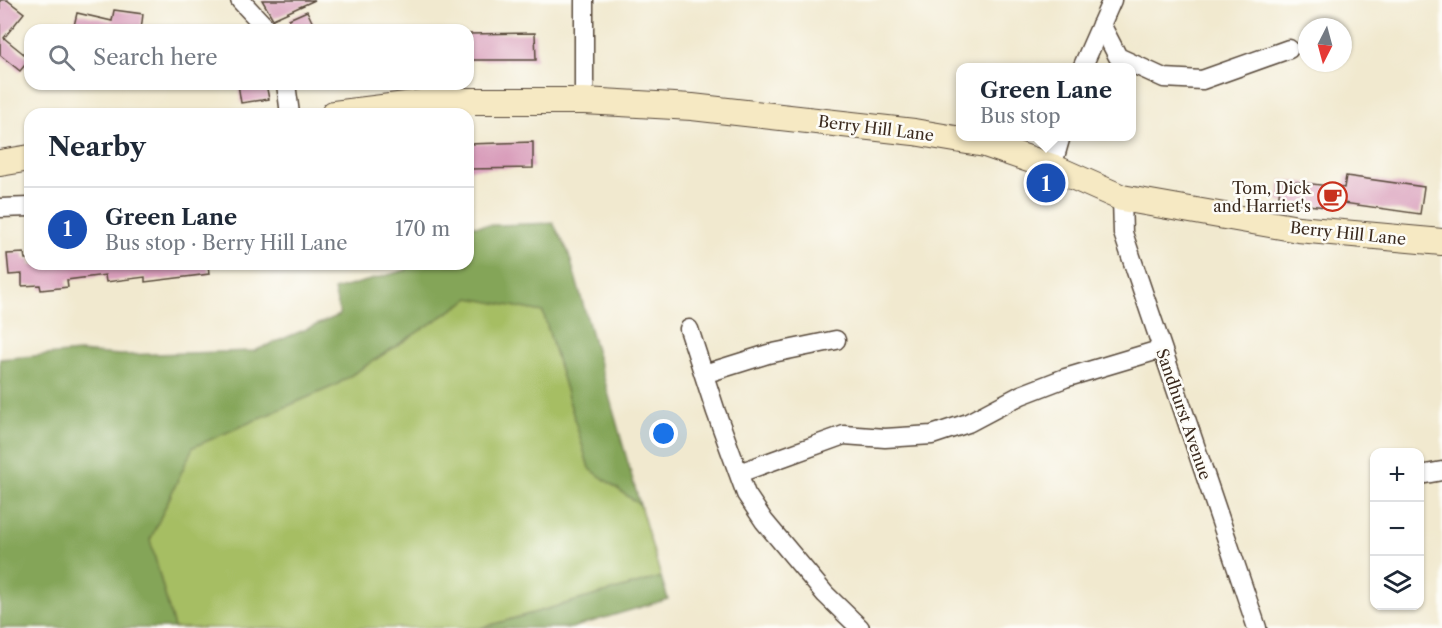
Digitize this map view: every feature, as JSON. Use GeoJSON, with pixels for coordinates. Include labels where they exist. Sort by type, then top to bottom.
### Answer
{"type":"FeatureCollection","features":[{"type":"Feature","properties":{"kind":"street"},"geometry":{"type":"LineString","coordinates":[[240,0],[262,24]]}},
{"type":"Feature","properties":{"kind":"street"},"geometry":{"type":"LineString","coordinates":[[584,0],[584,101]]}},
{"type":"Feature","properties":{"kind":"street"},"geometry":{"type":"LineString","coordinates":[[1084,63],[1112,0]]}},
{"type":"Feature","properties":{"kind":"street"},"geometry":{"type":"LineString","coordinates":[[1101,24],[1118,57],[1131,63]]}},
{"type":"Feature","properties":{"kind":"street"},"geometry":{"type":"LineString","coordinates":[[1136,65],[1164,78],[1202,80],[1290,49]]}},
{"type":"Feature","properties":{"kind":"street"},"geometry":{"type":"LineString","coordinates":[[287,90],[289,108]]}},
{"type":"Feature","properties":{"kind":"street","name":"Berry Hill Lane"},"geometry":{"type":"LineString","coordinates":[[379,108],[438,100],[584,101],[692,107],[914,132],[956,139]]}},
{"type":"Feature","properties":{"kind":"street","name":"Berry Hill Lane"},"geometry":{"type":"LineString","coordinates":[[968,141],[986,144],[1052,167],[1122,198],[1298,229],[1442,242]]}},
{"type":"Feature","properties":{"kind":"street"},"geometry":{"type":"LineString","coordinates":[[1052,167],[1060,141]]}},
{"type":"Feature","properties":{"kind":"street"},"geometry":{"type":"LineString","coordinates":[[0,163],[24,159]]}},
{"type":"Feature","properties":{"kind":"street","name":"Sandhurst Avenue"},"geometry":{"type":"LineString","coordinates":[[1122,198],[1123,233],[1257,628]]}},
{"type":"Feature","properties":{"kind":"street"},"geometry":{"type":"LineString","coordinates":[[0,208],[24,207]]}},
{"type":"Feature","properties":{"kind":"street"},"geometry":{"type":"LineString","coordinates":[[689,329],[746,494],[764,521],[825,594],[860,628]]}},
{"type":"Feature","properties":{"kind":"street"},"geometry":{"type":"LineString","coordinates":[[704,374],[768,354],[836,340]]}},
{"type":"Feature","properties":{"kind":"street"},"geometry":{"type":"LineString","coordinates":[[739,473],[844,435],[885,438],[932,435],[968,423],[1021,394],[1065,378],[1162,349]]}},
{"type":"Feature","properties":{"kind":"street"},"geometry":{"type":"LineString","coordinates":[[1424,474],[1442,471]]}},
{"type":"Feature","properties":{"kind":"green space"},"geometry":{"type":"Polygon","coordinates":[[[553,223],[568,251],[640,505],[589,468],[543,312],[470,298],[336,385],[193,447],[150,540],[174,628],[0,628],[0,359],[79,352],[121,355],[254,351],[340,315],[334,290],[406,270],[474,270],[474,226],[553,223]]]}},
{"type":"Feature","properties":{"kind":"green space"},"geometry":{"type":"Polygon","coordinates":[[[470,298],[543,312],[589,468],[640,505],[661,577],[480,628],[174,628],[150,540],[193,447],[336,385],[470,298]]]}},
{"type":"Feature","properties":{"kind":"green space"},"geometry":{"type":"Polygon","coordinates":[[[661,577],[668,599],[571,628],[480,628],[661,577]]]}},
{"type":"Feature","properties":{"kind":"building"},"geometry":{"type":"Polygon","coordinates":[[[0,0],[7,0],[24,13],[4,38],[24,54],[24,66],[20,71],[0,55],[0,0]]]}},
{"type":"Feature","properties":{"kind":"building"},"geometry":{"type":"Polygon","coordinates":[[[262,0],[315,0],[273,19],[262,0]]]}},
{"type":"Feature","properties":{"kind":"building"},"geometry":{"type":"Polygon","coordinates":[[[114,10],[143,14],[142,24],[74,24],[77,13],[112,21],[114,10]]]}},
{"type":"Feature","properties":{"kind":"building"},"geometry":{"type":"Polygon","coordinates":[[[307,11],[313,24],[291,24],[289,19],[307,11]]]}},
{"type":"Feature","properties":{"kind":"building"},"geometry":{"type":"Polygon","coordinates":[[[535,33],[536,60],[474,60],[474,34],[535,33]]]}},
{"type":"Feature","properties":{"kind":"building"},"geometry":{"type":"Polygon","coordinates":[[[239,90],[267,90],[269,99],[241,103],[239,90]]]}},
{"type":"Feature","properties":{"kind":"building"},"geometry":{"type":"Polygon","coordinates":[[[533,142],[533,168],[474,169],[474,144],[533,142]]]}},
{"type":"Feature","properties":{"kind":"building"},"geometry":{"type":"Polygon","coordinates":[[[1346,176],[1424,187],[1420,214],[1337,202],[1336,208],[1278,202],[1281,180],[1344,188],[1346,176]]]}},
{"type":"Feature","properties":{"kind":"building"},"geometry":{"type":"Polygon","coordinates":[[[24,253],[24,270],[209,270],[209,274],[145,282],[145,277],[106,282],[105,275],[67,280],[68,287],[41,290],[40,285],[22,286],[22,274],[9,275],[7,254],[24,253]]]}},
{"type":"Feature","properties":{"kind":"place","name":"Green Lane"},"geometry":{"type":"Point","coordinates":[1046,183]}},
{"type":"Feature","properties":{"kind":"place","name":"Tom, Dick and Harriet's"},"geometry":{"type":"Point","coordinates":[1332,197]}}]}
